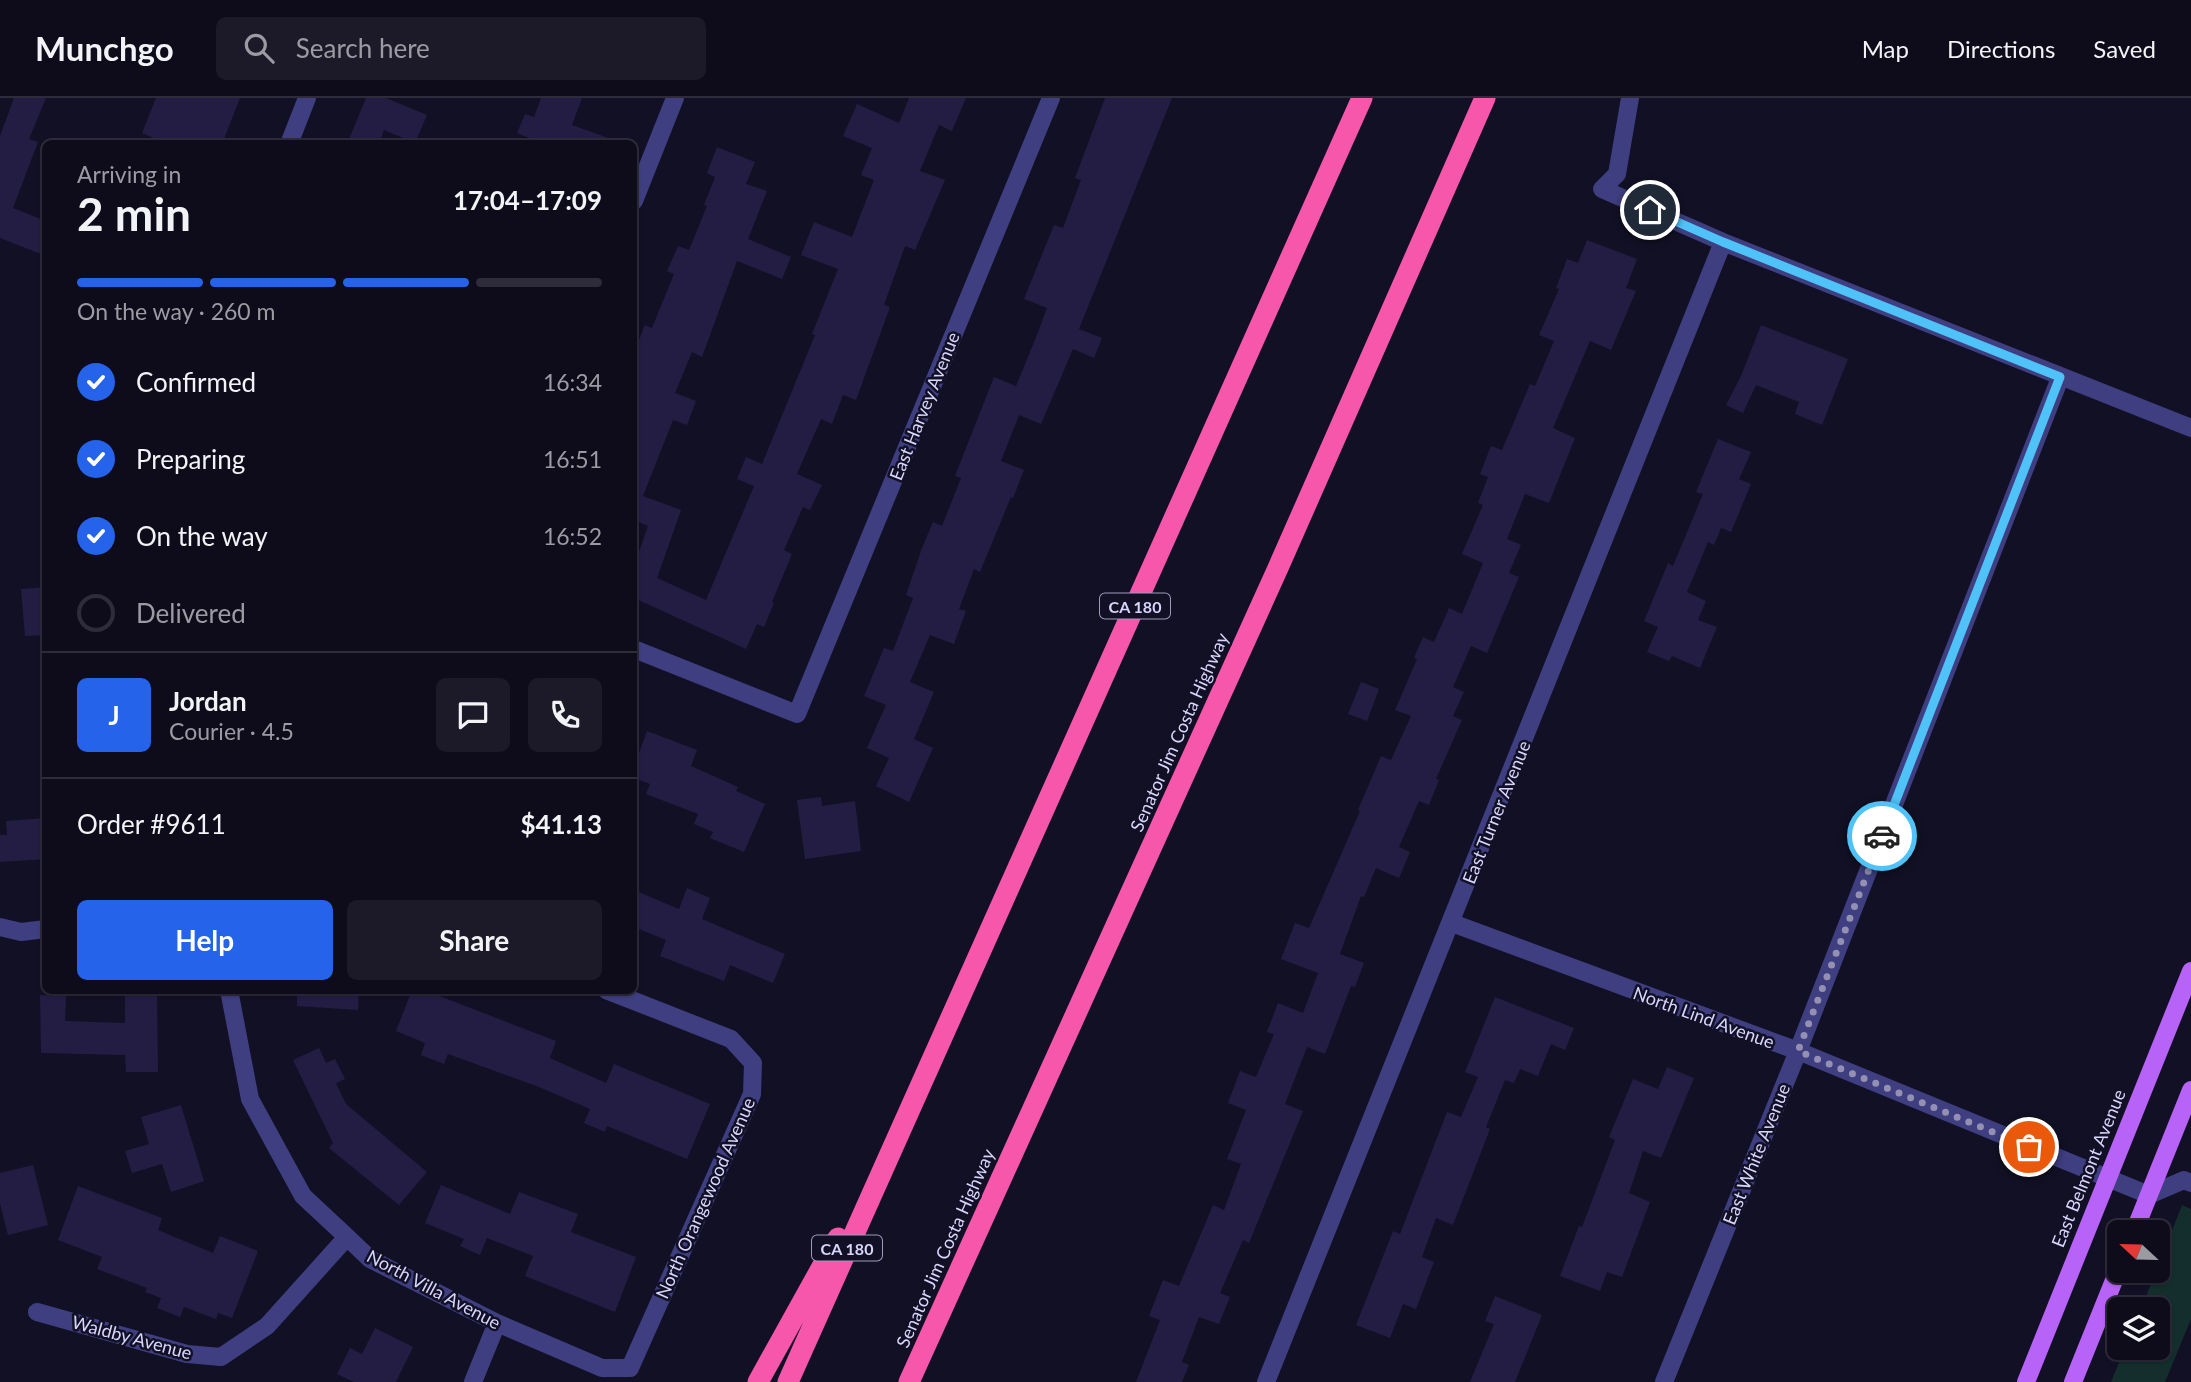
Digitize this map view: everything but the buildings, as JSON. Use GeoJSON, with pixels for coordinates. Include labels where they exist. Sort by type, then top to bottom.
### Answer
{"type":"FeatureCollection","features":[{"type":"Feature","properties":{"kind":"highway","name":"CA 180"},"geometry":{"type":"LineString","coordinates":[[788,1382],[1362,98]]}},
{"type":"Feature","properties":{"kind":"highway","name":"Senator Jim Costa Highway"},"geometry":{"type":"LineString","coordinates":[[909,1382],[1278,568],[1485,98]]}},
{"type":"Feature","properties":{"kind":"highway"},"geometry":{"type":"LineString","coordinates":[[758,1382],[907,1114]]}},
{"type":"Feature","properties":{"kind":"main road","name":"East Belmont Avenue"},"geometry":{"type":"LineString","coordinates":[[2026,1382],[2191,971]]}},
{"type":"Feature","properties":{"kind":"main road"},"geometry":{"type":"LineString","coordinates":[[2139,1220],[2191,1090]]}},
{"type":"Feature","properties":{"kind":"main road"},"geometry":{"type":"LineString","coordinates":[[2073,1382],[2113,1283]]}},
{"type":"Feature","properties":{"kind":"street"},"geometry":{"type":"LineString","coordinates":[[291,140],[307,98]]}},
{"type":"Feature","properties":{"kind":"street"},"geometry":{"type":"LineString","coordinates":[[637,193],[675,98]]}},
{"type":"Feature","properties":{"kind":"street","name":"East Harvey Avenue"},"geometry":{"type":"LineString","coordinates":[[637,650],[797,715],[1051,98]]}},
{"type":"Feature","properties":{"kind":"street"},"geometry":{"type":"LineString","coordinates":[[1630,98],[1617,174],[1602,189],[1723,242],[2191,428]]}},
{"type":"Feature","properties":{"kind":"street","name":"East Turner Avenue"},"geometry":{"type":"LineString","coordinates":[[1266,1382],[1723,242]]}},
{"type":"Feature","properties":{"kind":"street","name":"East White Avenue"},"geometry":{"type":"LineString","coordinates":[[1664,1382],[1798,1051],[2060,377]]}},
{"type":"Feature","properties":{"kind":"street","name":"North Lind Avenue"},"geometry":{"type":"LineString","coordinates":[[1452,923],[1798,1051],[2149,1195]]}},
{"type":"Feature","properties":{"kind":"street"},"geometry":{"type":"LineString","coordinates":[[0,927],[21,932],[42,929]]}},
{"type":"Feature","properties":{"kind":"street","name":"North Villa Avenue"},"geometry":{"type":"LineString","coordinates":[[230,994],[250,1099],[303,1196],[346,1237],[370,1259],[497,1323],[602,1368],[630,1368]]}},
{"type":"Feature","properties":{"kind":"street","name":"North Orangewood Avenue"},"geometry":{"type":"LineString","coordinates":[[616,994],[731,1039],[753,1063],[752,1094],[630,1368]]}},
{"type":"Feature","properties":{"kind":"street"},"geometry":{"type":"LineString","coordinates":[[2149,1195],[2184,1180],[2191,1183]]}},
{"type":"Feature","properties":{"kind":"street","name":"Waldby Avenue"},"geometry":{"type":"LineString","coordinates":[[37,1312],[187,1354],[221,1357],[267,1326],[346,1237]]}},
{"type":"Feature","properties":{"kind":"street"},"geometry":{"type":"LineString","coordinates":[[474,1382],[497,1323]]}},
{"type":"Feature","properties":{"kind":"green space"},"geometry":{"type":"Polygon","coordinates":[[[2182,1205],[2191,1209],[2191,1319],[2165,1382],[2111,1382],[2120,1360],[2170,1360],[2170,1297],[2146,1297],[2151,1283],[2170,1283],[2170,1235],[2182,1205]]]}},
{"type":"Feature","properties":{"kind":"way so far"},"geometry":{"type":"LineString","coordinates":[[1882,836],[1798,1051],[2029,1147]]}},
{"type":"Feature","properties":{"kind":"route"},"geometry":{"type":"LineString","coordinates":[[1650,210],[2060,377],[1882,836]]}}]}
